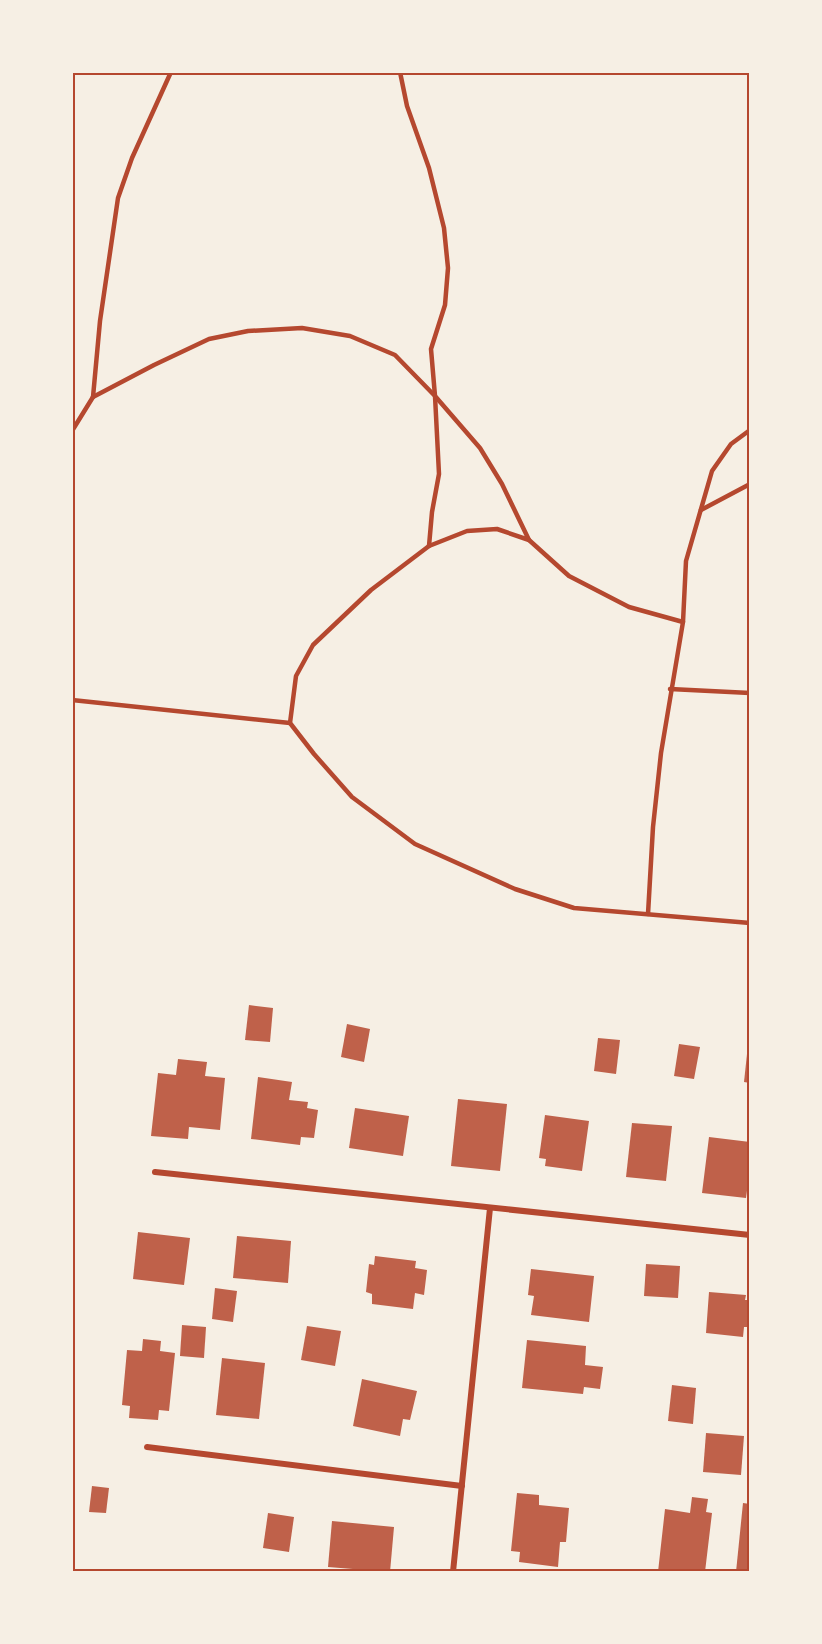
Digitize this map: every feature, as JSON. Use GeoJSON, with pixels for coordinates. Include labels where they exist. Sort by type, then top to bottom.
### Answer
{"type":"FeatureCollection","features":[{"type":"Feature","properties":{"kind":"street"},"geometry":{"type":"LineString","coordinates":[[155,1172],[750,1235]]}},
{"type":"Feature","properties":{"kind":"street"},"geometry":{"type":"LineString","coordinates":[[453,1572],[490,1208]]}},
{"type":"Feature","properties":{"kind":"street"},"geometry":{"type":"LineString","coordinates":[[147,1447],[462,1486]]}},
{"type":"Feature","properties":{"kind":"lane"},"geometry":{"type":"LineString","coordinates":[[72,431],[93,398],[100,321],[118,198],[132,158],[171,72]]}},
{"type":"Feature","properties":{"kind":"lane"},"geometry":{"type":"LineString","coordinates":[[400,72],[407,106],[429,168],[444,228],[448,268],[445,305],[431,349],[439,474],[429,546]]}},
{"type":"Feature","properties":{"kind":"lane"},"geometry":{"type":"LineString","coordinates":[[93,398],[209,339],[248,331],[302,328],[350,336],[395,355],[435,396],[480,448],[502,483],[529,540],[569,576],[629,607],[683,622]]}},
{"type":"Feature","properties":{"kind":"lane"},"geometry":{"type":"LineString","coordinates":[[648,914],[653,827],[670,689],[683,622],[686,561],[712,471],[731,444],[750,430]]}},
{"type":"Feature","properties":{"kind":"lane"},"geometry":{"type":"LineString","coordinates":[[700,510],[750,484]]}},
{"type":"Feature","properties":{"kind":"lane"},"geometry":{"type":"LineString","coordinates":[[529,540],[497,529],[467,531],[429,546],[371,590],[313,645],[296,676],[290,723],[352,797],[415,844],[515,889],[574,908],[750,923]]}},
{"type":"Feature","properties":{"kind":"lane"},"geometry":{"type":"LineString","coordinates":[[670,689],[750,693]]}},
{"type":"Feature","properties":{"kind":"lane"},"geometry":{"type":"LineString","coordinates":[[72,700],[290,723]]}},
{"type":"Feature","properties":{"kind":"building"},"geometry":{"type":"Polygon","coordinates":[[[249,1005],[273,1008],[270,1042],[245,1040],[249,1005]]]}},
{"type":"Feature","properties":{"kind":"building"},"geometry":{"type":"Polygon","coordinates":[[[347,1024],[370,1029],[364,1062],[341,1057],[347,1024]]]}},
{"type":"Feature","properties":{"kind":"building"},"geometry":{"type":"Polygon","coordinates":[[[598,1038],[620,1040],[616,1074],[594,1071],[598,1038]]]}},
{"type":"Feature","properties":{"kind":"building"},"geometry":{"type":"Polygon","coordinates":[[[679,1044],[700,1047],[694,1079],[674,1076],[679,1044]]]}},
{"type":"Feature","properties":{"kind":"building"},"geometry":{"type":"Polygon","coordinates":[[[747,1054],[750,1055],[750,1083],[744,1082],[747,1054]]]}},
{"type":"Feature","properties":{"kind":"building"},"geometry":{"type":"Polygon","coordinates":[[[178,1059],[207,1062],[205,1076],[225,1078],[220,1130],[189,1127],[188,1139],[151,1136],[158,1073],[176,1075],[178,1059]]]}},
{"type":"Feature","properties":{"kind":"building"},"geometry":{"type":"Polygon","coordinates":[[[258,1077],[292,1082],[289,1100],[308,1102],[307,1108],[318,1110],[314,1138],[301,1137],[300,1145],[251,1139],[258,1077]]]}},
{"type":"Feature","properties":{"kind":"building"},"geometry":{"type":"Polygon","coordinates":[[[458,1099],[507,1104],[500,1171],[451,1166],[458,1099]]]}},
{"type":"Feature","properties":{"kind":"building"},"geometry":{"type":"Polygon","coordinates":[[[355,1108],[409,1116],[403,1156],[349,1148],[355,1108]]]}},
{"type":"Feature","properties":{"kind":"building"},"geometry":{"type":"Polygon","coordinates":[[[545,1115],[589,1121],[582,1171],[545,1166],[546,1159],[539,1158],[545,1115]]]}},
{"type":"Feature","properties":{"kind":"building"},"geometry":{"type":"Polygon","coordinates":[[[632,1123],[672,1126],[666,1181],[626,1177],[632,1123]]]}},
{"type":"Feature","properties":{"kind":"building"},"geometry":{"type":"Polygon","coordinates":[[[709,1137],[750,1142],[750,1168],[746,1198],[702,1193],[709,1137]]]}},
{"type":"Feature","properties":{"kind":"building"},"geometry":{"type":"Polygon","coordinates":[[[138,1232],[190,1238],[184,1285],[133,1279],[138,1232]]]}},
{"type":"Feature","properties":{"kind":"building"},"geometry":{"type":"Polygon","coordinates":[[[237,1236],[291,1241],[288,1283],[233,1278],[237,1236]]]}},
{"type":"Feature","properties":{"kind":"building"},"geometry":{"type":"Polygon","coordinates":[[[375,1256],[416,1261],[415,1268],[427,1270],[424,1295],[415,1293],[413,1309],[372,1304],[372,1294],[366,1292],[369,1264],[374,1265],[375,1256]]]}},
{"type":"Feature","properties":{"kind":"building"},"geometry":{"type":"Polygon","coordinates":[[[646,1264],[680,1266],[678,1298],[644,1296],[646,1264]]]}},
{"type":"Feature","properties":{"kind":"building"},"geometry":{"type":"Polygon","coordinates":[[[531,1269],[594,1276],[589,1322],[531,1315],[534,1296],[528,1295],[531,1269]]]}},
{"type":"Feature","properties":{"kind":"building"},"geometry":{"type":"Polygon","coordinates":[[[215,1288],[237,1291],[233,1322],[212,1319],[215,1288]]]}},
{"type":"Feature","properties":{"kind":"building"},"geometry":{"type":"Polygon","coordinates":[[[709,1292],[746,1295],[745,1300],[750,1300],[750,1327],[744,1327],[743,1337],[706,1333],[709,1292]]]}},
{"type":"Feature","properties":{"kind":"building"},"geometry":{"type":"Polygon","coordinates":[[[182,1325],[206,1327],[204,1358],[180,1356],[182,1325]]]}},
{"type":"Feature","properties":{"kind":"building"},"geometry":{"type":"Polygon","coordinates":[[[307,1326],[341,1331],[335,1366],[301,1360],[307,1326]]]}},
{"type":"Feature","properties":{"kind":"building"},"geometry":{"type":"Polygon","coordinates":[[[143,1339],[161,1341],[160,1351],[175,1353],[169,1411],[159,1410],[158,1420],[129,1418],[130,1406],[122,1405],[127,1350],[142,1351],[143,1339]]]}},
{"type":"Feature","properties":{"kind":"building"},"geometry":{"type":"Polygon","coordinates":[[[527,1340],[586,1346],[585,1365],[603,1367],[600,1389],[584,1387],[583,1394],[522,1388],[527,1340]]]}},
{"type":"Feature","properties":{"kind":"building"},"geometry":{"type":"Polygon","coordinates":[[[222,1358],[265,1363],[259,1419],[216,1415],[222,1358]]]}},
{"type":"Feature","properties":{"kind":"building"},"geometry":{"type":"Polygon","coordinates":[[[362,1379],[417,1391],[410,1420],[403,1419],[400,1436],[353,1426],[362,1379]]]}},
{"type":"Feature","properties":{"kind":"building"},"geometry":{"type":"Polygon","coordinates":[[[672,1385],[696,1388],[693,1424],[668,1421],[672,1385]]]}},
{"type":"Feature","properties":{"kind":"building"},"geometry":{"type":"Polygon","coordinates":[[[706,1433],[744,1436],[741,1475],[703,1472],[706,1433]]]}},
{"type":"Feature","properties":{"kind":"building"},"geometry":{"type":"Polygon","coordinates":[[[92,1486],[109,1488],[106,1513],[89,1512],[92,1486]]]}},
{"type":"Feature","properties":{"kind":"building"},"geometry":{"type":"Polygon","coordinates":[[[517,1493],[539,1495],[539,1505],[569,1508],[566,1542],[560,1542],[558,1567],[519,1562],[520,1552],[511,1551],[517,1493]]]}},
{"type":"Feature","properties":{"kind":"building"},"geometry":{"type":"Polygon","coordinates":[[[692,1497],[708,1499],[706,1512],[712,1513],[705,1572],[658,1572],[665,1509],[690,1513],[692,1497]]]}},
{"type":"Feature","properties":{"kind":"building"},"geometry":{"type":"Polygon","coordinates":[[[743,1503],[750,1504],[750,1572],[736,1572],[743,1503]]]}},
{"type":"Feature","properties":{"kind":"building"},"geometry":{"type":"Polygon","coordinates":[[[268,1513],[294,1517],[289,1552],[263,1548],[268,1513]]]}},
{"type":"Feature","properties":{"kind":"building"},"geometry":{"type":"Polygon","coordinates":[[[332,1521],[394,1527],[390,1572],[328,1567],[332,1521]]]}}]}
